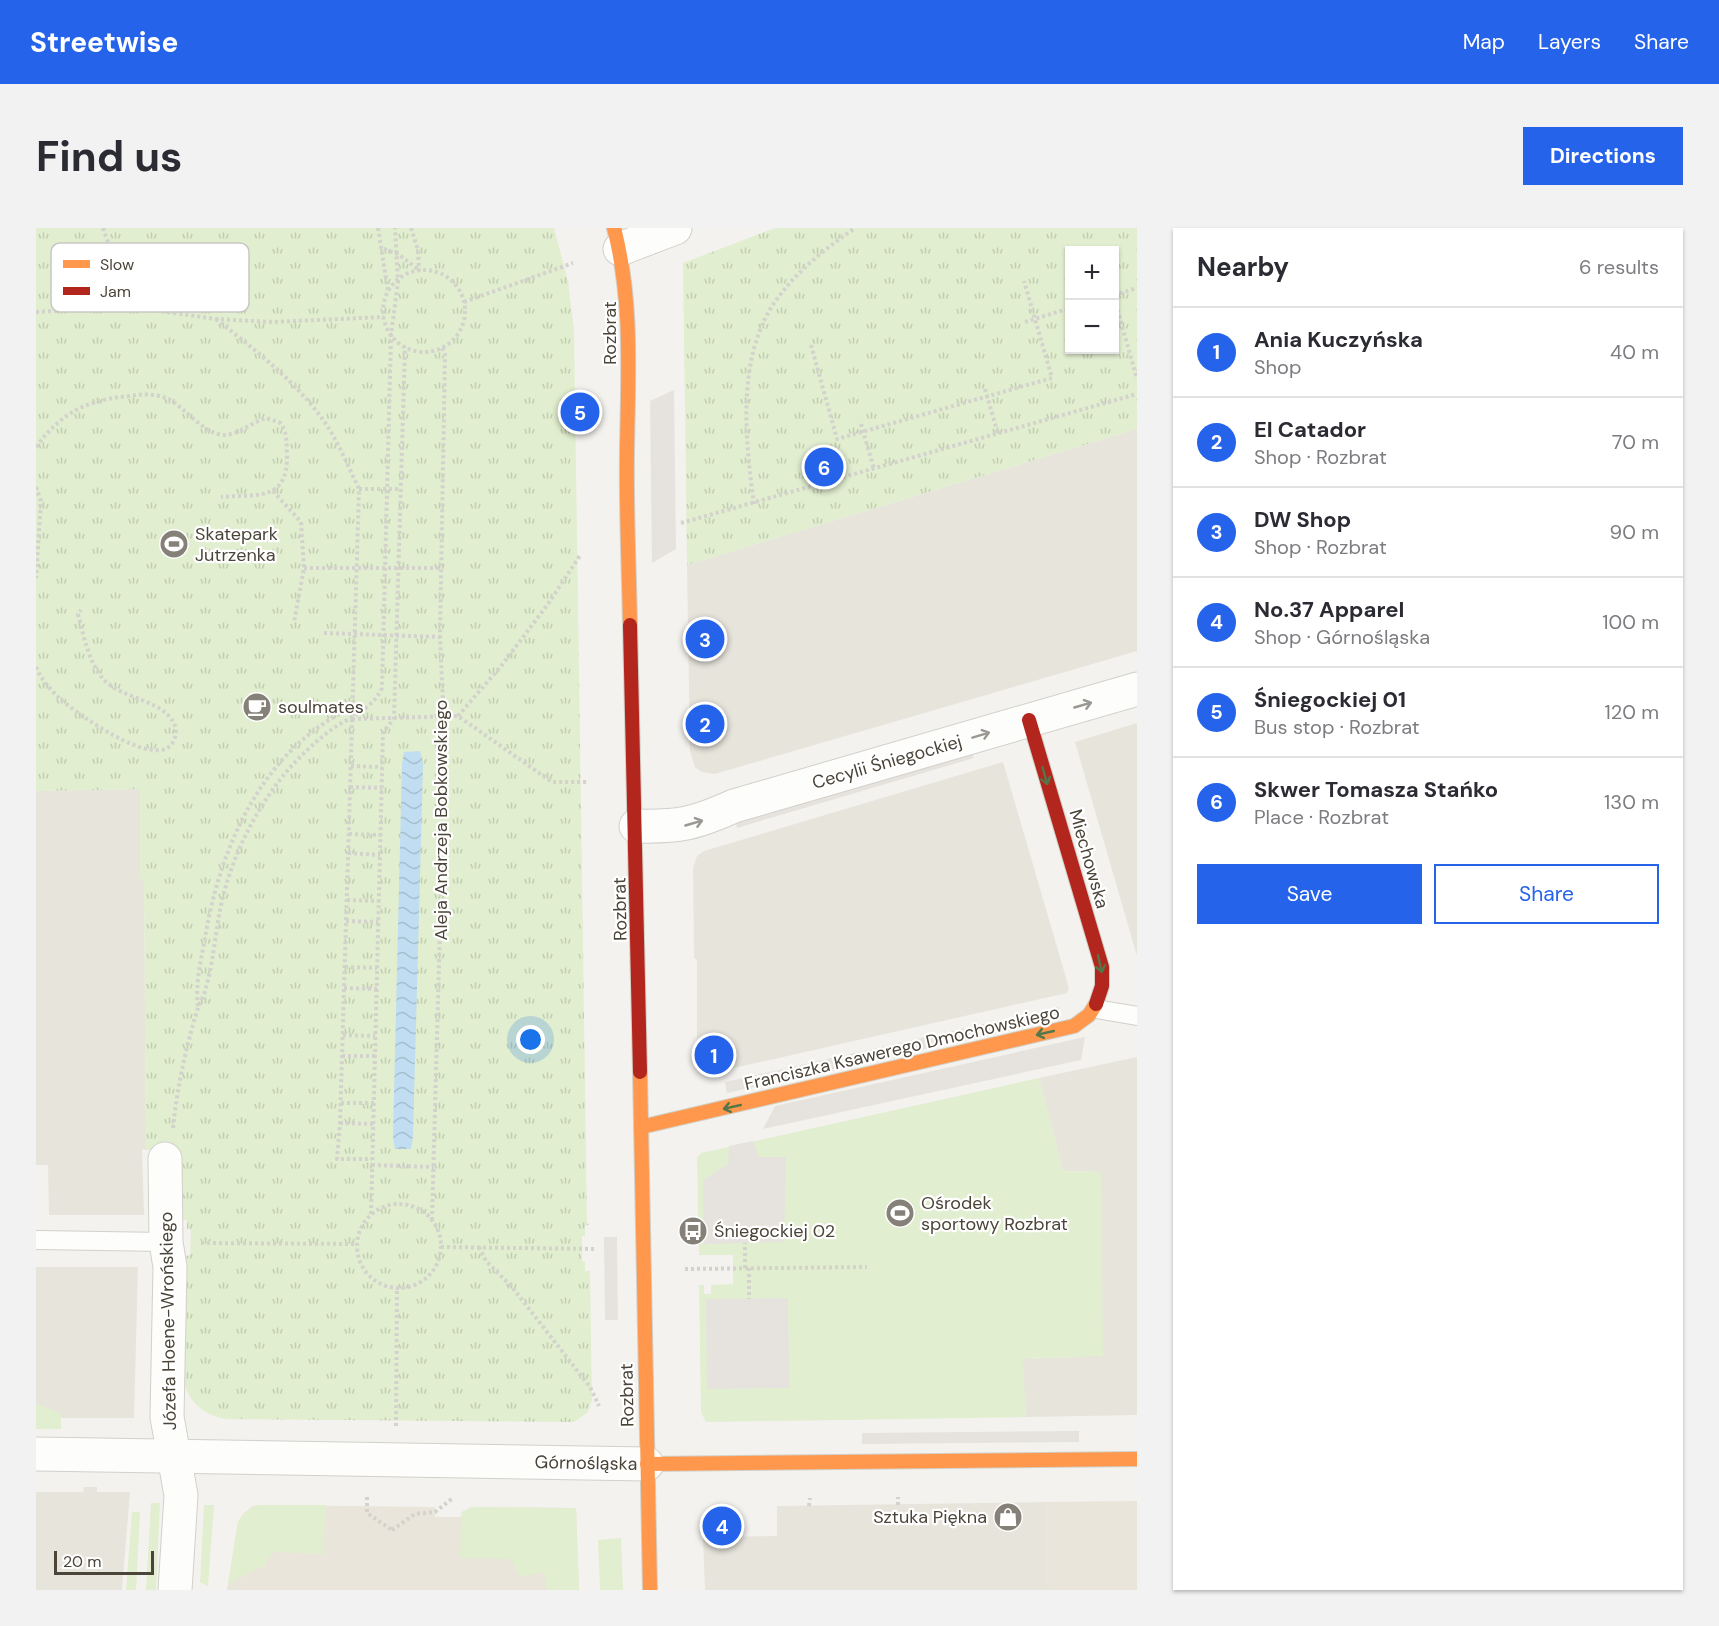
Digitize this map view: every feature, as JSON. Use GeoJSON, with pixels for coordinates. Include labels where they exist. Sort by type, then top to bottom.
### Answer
{"type":"FeatureCollection","features":[{"type":"Feature","properties":{"kind":"street"},"geometry":{"type":"LineString","coordinates":[[617,238],[675,228]]}},
{"type":"Feature","properties":{"kind":"street","name":"Rozbrat"},"geometry":{"type":"LineString","coordinates":[[617,238],[628,316],[627,453],[650,1590]]}},
{"type":"Feature","properties":{"kind":"street","name":"Cecylii Śniegockiej"},"geometry":{"type":"LineString","coordinates":[[636,826],[678,827],[699,822],[734,806],[1137,688]]}},
{"type":"Feature","properties":{"kind":"street","name":"Miechowska"},"geometry":{"type":"LineString","coordinates":[[1029,720],[1102,967],[1101,995],[1096,1009]]}},
{"type":"Feature","properties":{"kind":"street","name":"Franciszka Ksawerego Dmochowskiego"},"geometry":{"type":"LineString","coordinates":[[641,1127],[1074,1026],[1096,1009]]}},
{"type":"Feature","properties":{"kind":"street","name":"Józefa Hoene-Wrońskiego"},"geometry":{"type":"LineString","coordinates":[[165,1159],[166,1242],[170,1267],[167,1417],[176,1456],[181,1495],[175,1590]]}},
{"type":"Feature","properties":{"kind":"street","name":"Górnośląska"},"geometry":{"type":"LineString","coordinates":[[36,1454],[647,1464],[1137,1459]]}},
{"type":"Feature","properties":{"kind":"lane"},"geometry":{"type":"LineString","coordinates":[[1096,1009],[1137,1016]]}},
{"type":"Feature","properties":{"kind":"lane"},"geometry":{"type":"LineString","coordinates":[[38,1240],[166,1242]]}},
{"type":"Feature","properties":{"kind":"path"},"geometry":{"type":"LineString","coordinates":[[103,228],[108,243]]}},
{"type":"Feature","properties":{"kind":"path"},"geometry":{"type":"LineString","coordinates":[[378,228],[384,249],[388,292]]}},
{"type":"Feature","properties":{"kind":"path"},"geometry":{"type":"LineString","coordinates":[[165,1159],[170,1150],[175,1108],[198,1007],[205,992],[228,877],[254,818],[276,784],[298,758],[328,732],[351,720],[375,701],[382,687],[391,335],[398,254],[395,228]]}},
{"type":"Feature","properties":{"kind":"path"},"geometry":{"type":"LineString","coordinates":[[411,228],[418,250],[419,271]]}},
{"type":"Feature","properties":{"kind":"path"},"geometry":{"type":"LineString","coordinates":[[754,504],[747,401],[753,352],[759,333],[776,300],[798,273],[826,248],[855,228]]}},
{"type":"Feature","properties":{"kind":"path"},"geometry":{"type":"LineString","coordinates":[[384,249],[398,254],[419,271],[443,275],[452,282],[464,302],[463,324],[459,334],[442,348],[430,352],[405,347],[391,335],[384,317],[384,304],[388,292],[397,280],[419,271]]}},
{"type":"Feature","properties":{"kind":"path"},"geometry":{"type":"LineString","coordinates":[[464,302],[573,263]]}},
{"type":"Feature","properties":{"kind":"path"},"geometry":{"type":"LineString","coordinates":[[811,345],[837,439],[1052,378],[1024,281]]}},
{"type":"Feature","properties":{"kind":"path"},"geometry":{"type":"LineString","coordinates":[[1119,294],[1137,288]]}},
{"type":"Feature","properties":{"kind":"path"},"geometry":{"type":"LineString","coordinates":[[1115,300],[1137,379]]}},
{"type":"Feature","properties":{"kind":"path"},"geometry":{"type":"LineString","coordinates":[[1025,322],[1065,309]]}},
{"type":"Feature","properties":{"kind":"path"},"geometry":{"type":"LineString","coordinates":[[36,312],[51,311]]}},
{"type":"Feature","properties":{"kind":"path"},"geometry":{"type":"LineString","coordinates":[[164,312],[216,320],[272,322],[384,317]]}},
{"type":"Feature","properties":{"kind":"path"},"geometry":{"type":"LineString","coordinates":[[216,320],[260,354],[301,393],[327,427],[359,489],[341,1102],[337,1159],[372,1159]]}},
{"type":"Feature","properties":{"kind":"path"},"geometry":{"type":"LineString","coordinates":[[371,1214],[382,767],[384,733],[394,718],[405,347]]}},
{"type":"Feature","properties":{"kind":"path","name":"Aleja Andrzeja Bobkowskiego"},"geometry":{"type":"LineString","coordinates":[[441,1246],[432,1220],[445,746],[440,637],[445,354],[442,348]]}},
{"type":"Feature","properties":{"kind":"path"},"geometry":{"type":"LineString","coordinates":[[985,389],[998,434]]}},
{"type":"Feature","properties":{"kind":"path"},"geometry":{"type":"LineString","coordinates":[[681,523],[1137,394]]}},
{"type":"Feature","properties":{"kind":"path"},"geometry":{"type":"LineString","coordinates":[[36,447],[53,428],[82,405],[106,398],[159,395],[219,434],[231,434],[266,418],[279,422],[286,436],[287,469],[284,480],[273,491],[220,497]]}},
{"type":"Feature","properties":{"kind":"path"},"geometry":{"type":"LineString","coordinates":[[861,424],[874,469]]}},
{"type":"Feature","properties":{"kind":"path"},"geometry":{"type":"LineString","coordinates":[[36,487],[41,501],[36,578]]}},
{"type":"Feature","properties":{"kind":"path"},"geometry":{"type":"LineString","coordinates":[[359,489],[400,489]]}},
{"type":"Feature","properties":{"kind":"path"},"geometry":{"type":"LineString","coordinates":[[273,491],[301,522],[304,568],[294,622]]}},
{"type":"Feature","properties":{"kind":"path"},"geometry":{"type":"LineString","coordinates":[[458,716],[542,613],[581,554]]}},
{"type":"Feature","properties":{"kind":"path"},"geometry":{"type":"LineString","coordinates":[[304,568],[442,568]]}},
{"type":"Feature","properties":{"kind":"path"},"geometry":{"type":"LineString","coordinates":[[36,667],[46,685],[60,699],[113,735],[132,745],[156,751],[163,750],[171,744],[176,729],[168,714],[116,690],[97,670],[86,646],[78,614],[81,610]]}},
{"type":"Feature","properties":{"kind":"path"},"geometry":{"type":"LineString","coordinates":[[324,633],[440,637]]}},
{"type":"Feature","properties":{"kind":"path"},"geometry":{"type":"LineString","coordinates":[[198,1007],[196,990],[211,903],[228,847],[243,815],[266,781],[292,750],[328,719],[351,708]]}},
{"type":"Feature","properties":{"kind":"path"},"geometry":{"type":"LineString","coordinates":[[351,720],[458,716],[552,782],[589,782]]}},
{"type":"Feature","properties":{"kind":"path"},"geometry":{"type":"LineString","coordinates":[[351,766],[382,767]]}},
{"type":"Feature","properties":{"kind":"path"},"geometry":{"type":"LineString","coordinates":[[350,787],[382,788]]}},
{"type":"Feature","properties":{"kind":"path"},"geometry":{"type":"LineString","coordinates":[[349,834],[381,835]]}},
{"type":"Feature","properties":{"kind":"path"},"geometry":{"type":"LineString","coordinates":[[348,853],[380,855]]}},
{"type":"Feature","properties":{"kind":"path"},"geometry":{"type":"LineString","coordinates":[[347,900],[379,901]]}},
{"type":"Feature","properties":{"kind":"path"},"geometry":{"type":"LineString","coordinates":[[346,921],[378,922]]}},
{"type":"Feature","properties":{"kind":"path"},"geometry":{"type":"LineString","coordinates":[[345,967],[377,968]]}},
{"type":"Feature","properties":{"kind":"path"},"geometry":{"type":"LineString","coordinates":[[344,988],[377,989]]}},
{"type":"Feature","properties":{"kind":"path"},"geometry":{"type":"LineString","coordinates":[[343,1035],[375,1036]]}},
{"type":"Feature","properties":{"kind":"path"},"geometry":{"type":"LineString","coordinates":[[342,1056],[375,1056]]}},
{"type":"Feature","properties":{"kind":"path"},"geometry":{"type":"LineString","coordinates":[[341,1102],[374,1103]]}},
{"type":"Feature","properties":{"kind":"path"},"geometry":{"type":"LineString","coordinates":[[340,1123],[373,1124]]}},
{"type":"Feature","properties":{"kind":"path"},"geometry":{"type":"LineString","coordinates":[[372,1165],[434,1167]]}},
{"type":"Feature","properties":{"kind":"path"},"geometry":{"type":"LineString","coordinates":[[432,1220],[417,1208],[408,1205],[388,1205],[371,1214],[360,1228],[356,1245],[361,1266],[367,1275],[386,1287],[407,1288],[424,1280],[437,1265],[441,1246],[597,1249]]}},
{"type":"Feature","properties":{"kind":"path"},"geometry":{"type":"LineString","coordinates":[[202,1243],[356,1245]]}},
{"type":"Feature","properties":{"kind":"path"},"geometry":{"type":"LineString","coordinates":[[745,1243],[749,1299]]}},
{"type":"Feature","properties":{"kind":"path"},"geometry":{"type":"LineString","coordinates":[[479,1247],[486,1261],[512,1287],[590,1388],[599,1406]]}},
{"type":"Feature","properties":{"kind":"path"},"geometry":{"type":"LineString","coordinates":[[685,1269],[867,1267]]}},
{"type":"Feature","properties":{"kind":"path"},"geometry":{"type":"LineString","coordinates":[[396,1426],[397,1289]]}},
{"type":"Feature","properties":{"kind":"path"},"geometry":{"type":"LineString","coordinates":[[367,1497],[367,1514],[392,1532],[415,1514],[435,1512],[453,1498]]}},
{"type":"Feature","properties":{"kind":"path"},"geometry":{"type":"LineString","coordinates":[[898,1497],[898,1505]]}},
{"type":"Feature","properties":{"kind":"path"},"geometry":{"type":"LineString","coordinates":[[809,1506],[810,1498]]}},
{"type":"Feature","properties":{"kind":"shaded area"},"geometry":{"type":"Polygon","coordinates":[[[674,390],[676,549],[652,563],[650,401],[674,390]]]}},
{"type":"Feature","properties":{"kind":"shaded area"},"geometry":{"type":"Polygon","coordinates":[[[1137,429],[1137,651],[715,774],[702,772],[695,767],[690,752],[687,565],[1137,429]]]}},
{"type":"Feature","properties":{"kind":"shaded area"},"geometry":{"type":"Polygon","coordinates":[[[1137,723],[1137,956],[1075,742],[1137,723]]]}},
{"type":"Feature","properties":{"kind":"shaded area"},"geometry":{"type":"Polygon","coordinates":[[[970,748],[974,758],[737,828],[735,817],[970,748]]]}},
{"type":"Feature","properties":{"kind":"shaded area"},"geometry":{"type":"Polygon","coordinates":[[[1003,762],[1069,988],[1067,993],[725,1070],[719,1068],[715,1072],[708,1072],[702,1069],[697,1057],[697,960],[694,958],[693,868],[697,856],[704,851],[1003,762]]]}},
{"type":"Feature","properties":{"kind":"shaded area"},"geometry":{"type":"Polygon","coordinates":[[[140,789],[140,878],[144,879],[146,1150],[142,1149],[144,1215],[49,1215],[48,1165],[36,1165],[36,791],[140,789]]]}},
{"type":"Feature","properties":{"kind":"shaded area"},"geometry":{"type":"Polygon","coordinates":[[[1059,1007],[1061,1019],[727,1093],[725,1082],[1059,1007]]]}},
{"type":"Feature","properties":{"kind":"shaded area"},"geometry":{"type":"Polygon","coordinates":[[[1085,1037],[1081,1060],[763,1129],[775,1106],[1085,1037]]]}},
{"type":"Feature","properties":{"kind":"shaded area"},"geometry":{"type":"Polygon","coordinates":[[[1137,1057],[1137,1415],[1026,1417],[1022,1359],[1077,1357],[1101,1172],[1063,1171],[1039,1078],[1137,1057]]]}},
{"type":"Feature","properties":{"kind":"shaded area"},"geometry":{"type":"Polygon","coordinates":[[[753,1141],[759,1157],[786,1157],[784,1242],[704,1244],[703,1180],[728,1164],[729,1146],[753,1141]]]}},
{"type":"Feature","properties":{"kind":"shaded area"},"geometry":{"type":"Polygon","coordinates":[[[604,1237],[617,1237],[618,1320],[605,1320],[604,1237]]]}},
{"type":"Feature","properties":{"kind":"shaded area"},"geometry":{"type":"Polygon","coordinates":[[[36,1267],[138,1267],[134,1418],[61,1418],[61,1429],[36,1429],[36,1267]]]}},
{"type":"Feature","properties":{"kind":"shaded area"},"geometry":{"type":"Polygon","coordinates":[[[788,1298],[789,1388],[707,1389],[706,1299],[788,1298]]]}},
{"type":"Feature","properties":{"kind":"shaded area"},"geometry":{"type":"Polygon","coordinates":[[[1079,1431],[1079,1442],[862,1444],[862,1433],[1079,1431]]]}},
{"type":"Feature","properties":{"kind":"shaded area"},"geometry":{"type":"Polygon","coordinates":[[[84,1487],[97,1487],[97,1492],[130,1492],[122,1590],[36,1590],[36,1492],[83,1492],[84,1487]]]}},
{"type":"Feature","properties":{"kind":"shaded area"},"geometry":{"type":"Polygon","coordinates":[[[1137,1501],[1137,1590],[1047,1590],[1046,1502],[1137,1501]]]}},
{"type":"Feature","properties":{"kind":"shaded area"},"geometry":{"type":"Polygon","coordinates":[[[1046,1502],[1047,1590],[705,1590],[703,1537],[777,1536],[777,1506],[1046,1502]]]}},
{"type":"Feature","properties":{"kind":"shaded area"},"geometry":{"type":"Polygon","coordinates":[[[253,1506],[435,1507],[435,1517],[461,1517],[462,1512],[472,1507],[576,1508],[579,1590],[227,1590],[238,1522],[243,1514],[253,1506]]]}},
{"type":"Feature","properties":{"kind":"green space"},"geometry":{"type":"Polygon","coordinates":[[[36,228],[554,228],[568,281],[574,329],[587,1223],[590,1224],[585,1226],[585,1236],[582,1236],[582,1261],[585,1262],[585,1271],[590,1271],[592,1400],[588,1412],[574,1422],[225,1419],[207,1413],[195,1403],[186,1389],[181,1371],[186,1256],[190,1255],[191,1230],[187,1229],[187,1220],[177,1220],[181,1151],[146,1150],[144,879],[140,879],[140,789],[36,791],[36,228]]]}},
{"type":"Feature","properties":{"kind":"green space"},"geometry":{"type":"Polygon","coordinates":[[[775,228],[1137,228],[1137,429],[687,565],[683,263],[775,228]]]}},
{"type":"Feature","properties":{"kind":"green space","name":"Ośrodek sportowy Rozbrat"},"geometry":{"type":"Polygon","coordinates":[[[1039,1078],[1063,1171],[1101,1172],[1103,1356],[1023,1359],[1026,1417],[706,1422],[701,1412],[699,1285],[704,1285],[704,1294],[711,1294],[711,1285],[733,1284],[733,1255],[699,1255],[697,1158],[701,1153],[1039,1078]]]}},
{"type":"Feature","properties":{"kind":"green space"},"geometry":{"type":"Polygon","coordinates":[[[36,1404],[61,1413],[61,1429],[36,1429],[36,1404]]]}},
{"type":"Feature","properties":{"kind":"green space"},"geometry":{"type":"Polygon","coordinates":[[[151,1503],[160,1503],[156,1590],[146,1590],[151,1503]]]}},
{"type":"Feature","properties":{"kind":"green space"},"geometry":{"type":"Polygon","coordinates":[[[204,1505],[214,1505],[208,1586],[200,1582],[204,1505]]]}},
{"type":"Feature","properties":{"kind":"green space"},"geometry":{"type":"Polygon","coordinates":[[[261,1505],[326,1505],[323,1554],[273,1552],[263,1568],[228,1584],[238,1522],[248,1510],[261,1505]]]}},
{"type":"Feature","properties":{"kind":"green space"},"geometry":{"type":"Polygon","coordinates":[[[472,1507],[576,1508],[579,1590],[547,1590],[544,1572],[520,1577],[510,1559],[460,1558],[462,1512],[472,1507]]]}},
{"type":"Feature","properties":{"kind":"green space"},"geometry":{"type":"Polygon","coordinates":[[[132,1512],[140,1512],[136,1590],[126,1590],[132,1512]]]}},
{"type":"Feature","properties":{"kind":"green space"},"geometry":{"type":"Polygon","coordinates":[[[621,1538],[623,1590],[600,1590],[598,1540],[621,1538]]]}},
{"type":"Feature","properties":{"kind":"water"},"geometry":{"type":"Polygon","coordinates":[[[420,751],[423,764],[413,1136],[411,1149],[395,1149],[393,1136],[402,764],[404,752],[420,751]]]}},
{"type":"Feature","properties":{"kind":"traffic: slow"},"geometry":{"type":"LineString","coordinates":[[614,228],[627,311],[630,625]]}},
{"type":"Feature","properties":{"kind":"traffic: slow"},"geometry":{"type":"LineString","coordinates":[[641,1127],[1074,1026],[1089,1015],[1096,1004]]}},
{"type":"Feature","properties":{"kind":"traffic: slow"},"geometry":{"type":"LineString","coordinates":[[640,1072],[650,1590]]}},
{"type":"Feature","properties":{"kind":"traffic: slow"},"geometry":{"type":"LineString","coordinates":[[647,1464],[1137,1459]]}},
{"type":"Feature","properties":{"kind":"traffic: jam"},"geometry":{"type":"LineString","coordinates":[[630,625],[640,1072]]}},
{"type":"Feature","properties":{"kind":"traffic: jam"},"geometry":{"type":"LineString","coordinates":[[1029,720],[1102,967],[1102,986],[1096,1004]]}},
{"type":"Feature","properties":{"kind":"place","name":"Śniegockiej 01"},"geometry":{"type":"Point","coordinates":[580,412]}},
{"type":"Feature","properties":{"kind":"place","name":"Skwer Tomasza Stańko"},"geometry":{"type":"Point","coordinates":[824,467]}},
{"type":"Feature","properties":{"kind":"place","name":"Skatepark Jutrzenka"},"geometry":{"type":"Point","coordinates":[174,544]}},
{"type":"Feature","properties":{"kind":"place","name":"DW Shop"},"geometry":{"type":"Point","coordinates":[705,639]}},
{"type":"Feature","properties":{"kind":"place","name":"soulmates"},"geometry":{"type":"Point","coordinates":[257,707]}},
{"type":"Feature","properties":{"kind":"place","name":"El Catador"},"geometry":{"type":"Point","coordinates":[705,724]}},
{"type":"Feature","properties":{"kind":"place","name":"Ania Kuczyńska"},"geometry":{"type":"Point","coordinates":[714,1055]}},
{"type":"Feature","properties":{"kind":"place","name":"Ośrodek sportowy Rozbrat"},"geometry":{"type":"Point","coordinates":[900,1213]}},
{"type":"Feature","properties":{"kind":"place","name":"Śniegockiej 02"},"geometry":{"type":"Point","coordinates":[693,1231]}},
{"type":"Feature","properties":{"kind":"place","name":"Sztuka Piękna"},"geometry":{"type":"Point","coordinates":[1008,1517]}},
{"type":"Feature","properties":{"kind":"place","name":"No.37 Apparel"},"geometry":{"type":"Point","coordinates":[722,1526]}}]}
